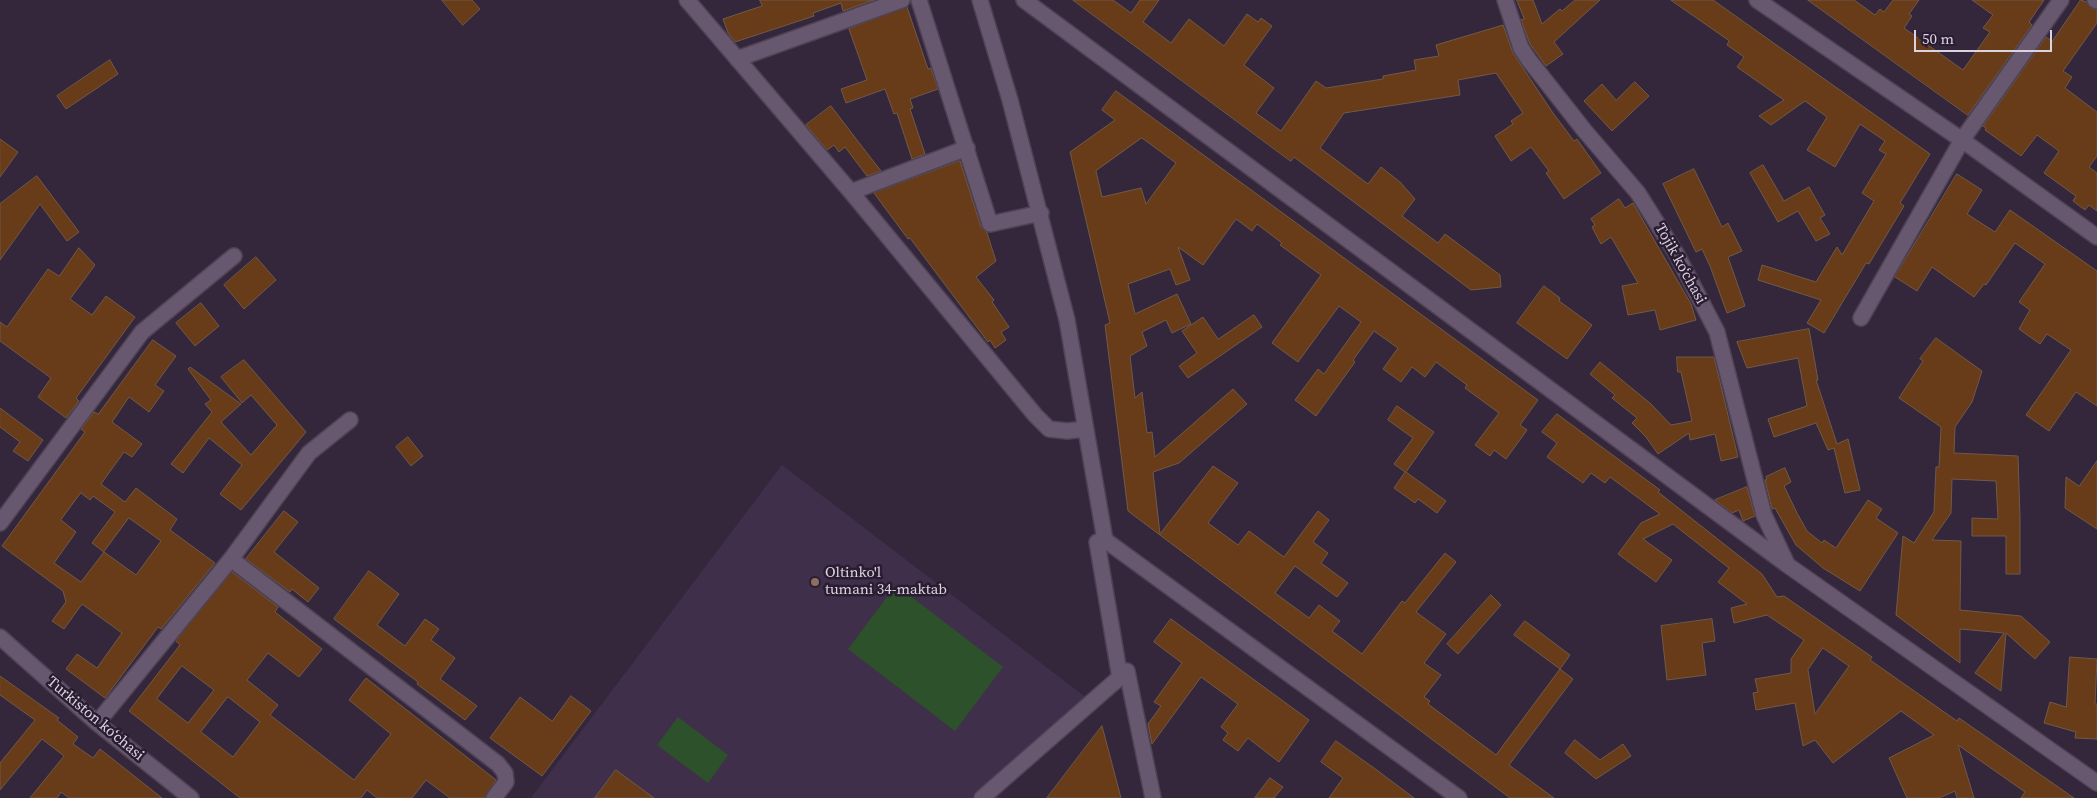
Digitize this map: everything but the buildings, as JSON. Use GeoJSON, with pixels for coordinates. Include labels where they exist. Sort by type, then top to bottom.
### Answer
{"type":"FeatureCollection","features":[{"type":"Feature","properties":{"kind":"street"},"geometry":{"type":"LineString","coordinates":[[687,0],[851,192],[1035,415],[1049,429],[1067,431],[1086,429]]}},
{"type":"Feature","properties":{"kind":"street"},"geometry":{"type":"LineString","coordinates":[[738,59],[902,0]]}},
{"type":"Feature","properties":{"kind":"street"},"geometry":{"type":"LineString","coordinates":[[919,0],[990,224],[1041,213]]}},
{"type":"Feature","properties":{"kind":"street"},"geometry":{"type":"LineString","coordinates":[[980,0],[1041,213],[1067,320],[1105,540],[1459,798]]}},
{"type":"Feature","properties":{"kind":"street"},"geometry":{"type":"LineString","coordinates":[[1024,0],[1786,564],[2097,783]]}},
{"type":"Feature","properties":{"kind":"street","name":"Tojik koʻchasi"},"geometry":{"type":"LineString","coordinates":[[1505,0],[1521,48],[1584,130],[1638,193],[1677,254],[1717,332],[1764,515],[1786,564]]}},
{"type":"Feature","properties":{"kind":"street"},"geometry":{"type":"LineString","coordinates":[[1757,0],[1962,140],[2097,237]]}},
{"type":"Feature","properties":{"kind":"street"},"geometry":{"type":"LineString","coordinates":[[1861,318],[1962,140],[2061,0]]}},
{"type":"Feature","properties":{"kind":"street"},"geometry":{"type":"LineString","coordinates":[[851,192],[967,148]]}},
{"type":"Feature","properties":{"kind":"street"},"geometry":{"type":"LineString","coordinates":[[0,523],[142,332],[234,256]]}},
{"type":"Feature","properties":{"kind":"street"},"geometry":{"type":"LineString","coordinates":[[97,723],[230,559],[309,453],[350,420]]}},
{"type":"Feature","properties":{"kind":"street"},"geometry":{"type":"LineString","coordinates":[[1105,540],[1097,542],[1119,672],[1127,671]]}},
{"type":"Feature","properties":{"kind":"street"},"geometry":{"type":"LineString","coordinates":[[230,559],[498,764],[505,773],[506,782],[494,798]]}},
{"type":"Feature","properties":{"kind":"street","name":"Turkiston koʻchasi"},"geometry":{"type":"LineString","coordinates":[[0,637],[97,723],[191,798]]}},
{"type":"Feature","properties":{"kind":"street"},"geometry":{"type":"LineString","coordinates":[[982,798],[1127,671]]}},
{"type":"Feature","properties":{"kind":"street"},"geometry":{"type":"LineString","coordinates":[[1127,671],[1153,798]]}},
{"type":"Feature","properties":{"kind":"shaded area","name":"Oltinko'l tumani 34-maktab"},"geometry":{"type":"Polygon","coordinates":[[[782,465],[1088,699],[990,788],[1001,798],[531,798],[782,465]]]}},
{"type":"Feature","properties":{"kind":"green space"},"geometry":{"type":"Polygon","coordinates":[[[896,585],[1003,667],[955,731],[848,649],[896,585]]]}},
{"type":"Feature","properties":{"kind":"green space"},"geometry":{"type":"Polygon","coordinates":[[[678,717],[728,755],[708,783],[657,745],[678,717]]]}},
{"type":"Feature","properties":{"kind":"place","name":"Oltinko'l tumani 34-maktab"},"geometry":{"type":"Point","coordinates":[815,582]}}]}
